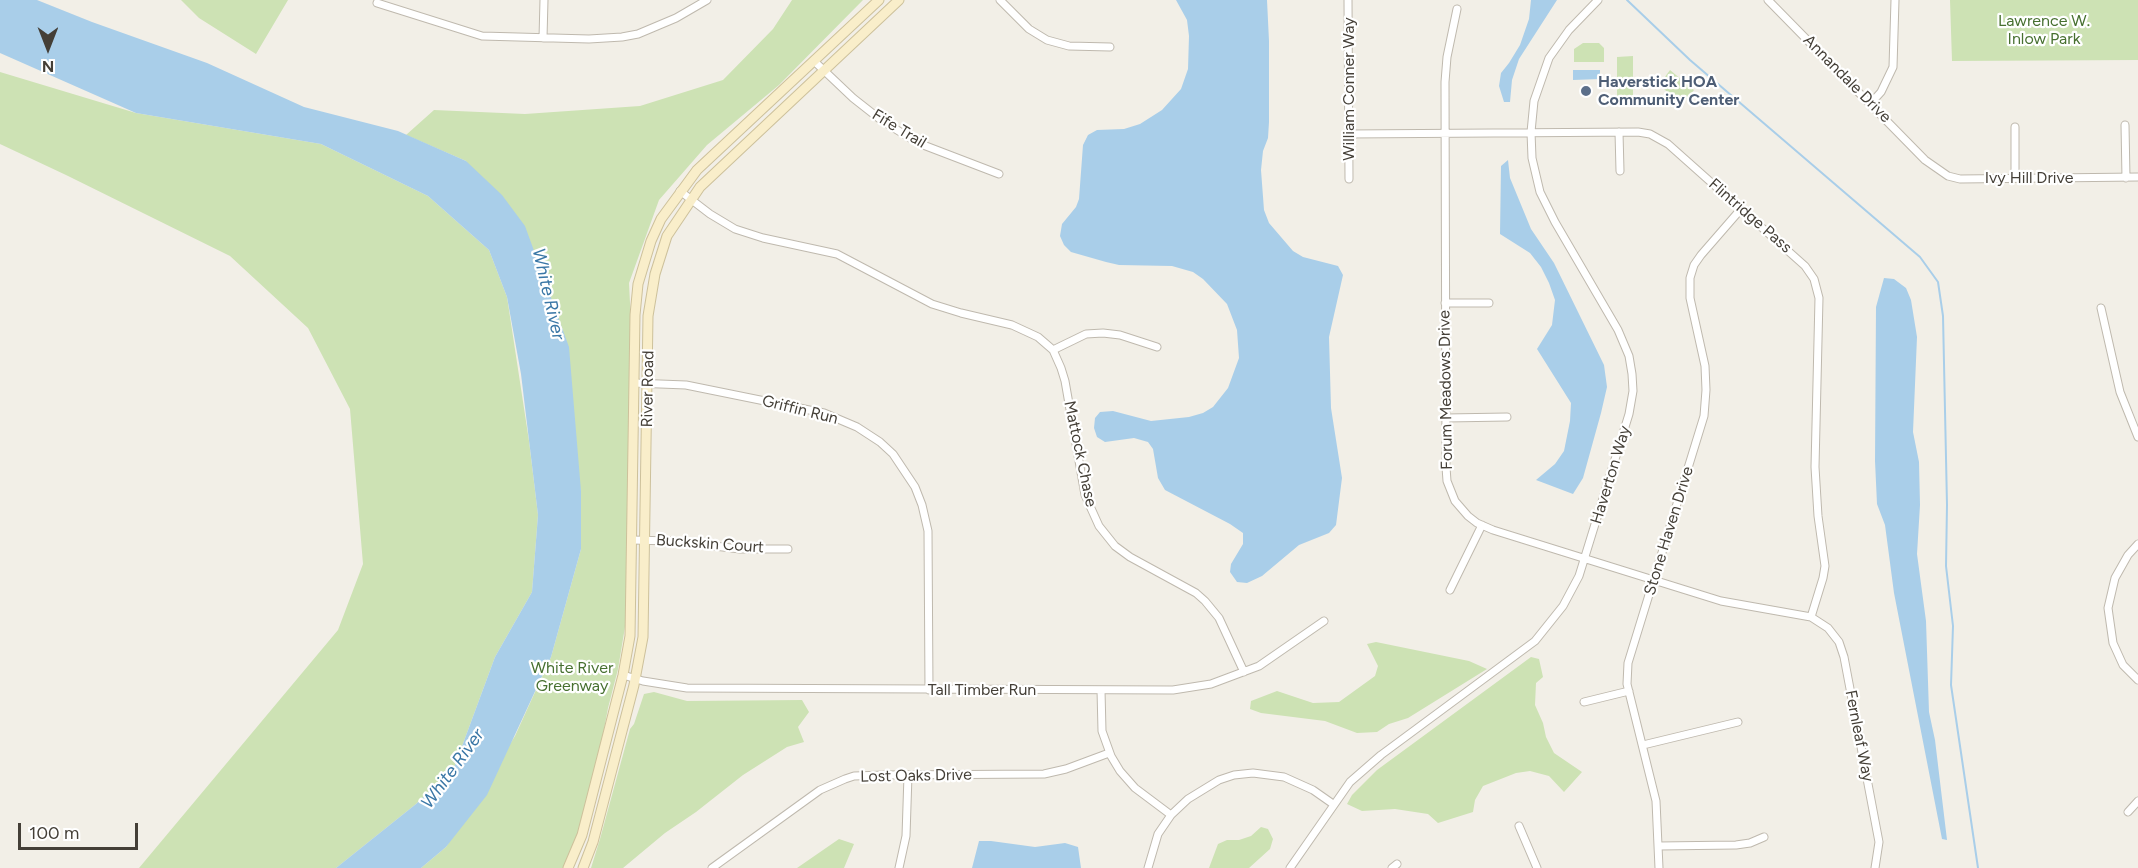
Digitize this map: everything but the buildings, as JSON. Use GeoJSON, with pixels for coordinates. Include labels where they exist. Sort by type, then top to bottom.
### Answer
{"type":"FeatureCollection","features":[{"type":"Feature","properties":{"kind":"main road","name":"River Road"},"geometry":{"type":"LineString","coordinates":[[568,868],[582,835],[623,675],[631,627],[635,315],[638,284],[654,234],[680,191],[705,161],[879,0]]}},
{"type":"Feature","properties":{"kind":"main road","name":"River Road"},"geometry":{"type":"LineString","coordinates":[[583,868],[593,842],[635,679],[645,621],[648,316],[655,274],[667,236],[690,200],[713,174],[899,0]]}},
{"type":"Feature","properties":{"kind":"street"},"geometry":{"type":"LineString","coordinates":[[543,38],[544,0]]}},
{"type":"Feature","properties":{"kind":"street"},"geometry":{"type":"LineString","coordinates":[[377,3],[482,36],[543,38],[622,37],[638,34],[676,18],[707,0]]}},
{"type":"Feature","properties":{"kind":"street"},"geometry":{"type":"LineString","coordinates":[[1000,0],[1029,28],[1047,40],[1069,46],[1110,47]]}},
{"type":"Feature","properties":{"kind":"street","name":"William Conner Way"},"geometry":{"type":"LineString","coordinates":[[1348,0],[1349,179]]}},
{"type":"Feature","properties":{"kind":"street","name":"Haverton Way"},"geometry":{"type":"LineString","coordinates":[[1290,868],[1350,782],[1370,764],[1535,641],[1570,595],[1584,559],[1629,414],[1633,391],[1632,374],[1629,356],[1618,330],[1540,192],[1532,158],[1531,132],[1534,101],[1549,58],[1569,30],[1598,0]]}},
{"type":"Feature","properties":{"kind":"street","name":"Annandale Drive"},"geometry":{"type":"LineString","coordinates":[[1768,0],[1925,160]]}},
{"type":"Feature","properties":{"kind":"street"},"geometry":{"type":"LineString","coordinates":[[1871,103],[1881,92],[1893,67],[1895,0]]}},
{"type":"Feature","properties":{"kind":"street","name":"Forum Meadows Drive"},"geometry":{"type":"LineString","coordinates":[[1457,9],[1446,67],[1445,132],[1446,467],[1450,492],[1461,509],[1482,525],[1584,559],[1733,604],[1811,617]]}},
{"type":"Feature","properties":{"kind":"street","name":"Fife Trail"},"geometry":{"type":"LineString","coordinates":[[814,61],[853,98],[881,120],[918,143],[999,174]]}},
{"type":"Feature","properties":{"kind":"street"},"geometry":{"type":"LineString","coordinates":[[2125,125],[2126,178]]}},
{"type":"Feature","properties":{"kind":"street"},"geometry":{"type":"LineString","coordinates":[[2015,127],[2015,178]]}},
{"type":"Feature","properties":{"kind":"street"},"geometry":{"type":"LineString","coordinates":[[1619,132],[1620,171]]}},
{"type":"Feature","properties":{"kind":"street","name":"Flintridge Pass"},"geometry":{"type":"LineString","coordinates":[[1349,134],[1644,133],[1660,138],[1805,266],[1814,279],[1818,293],[1815,475],[1825,567],[1824,578],[1811,617]]}},
{"type":"Feature","properties":{"kind":"street","name":"Ivy Hill Drive"},"geometry":{"type":"LineString","coordinates":[[1925,160],[1955,178],[2138,177]]}},
{"type":"Feature","properties":{"kind":"street"},"geometry":{"type":"LineString","coordinates":[[680,191],[720,221],[735,229],[769,240],[837,254],[942,308],[1023,329],[1038,337],[1053,350],[1086,334],[1103,333],[1120,335],[1157,347]]}},
{"type":"Feature","properties":{"kind":"street","name":"Stone Haven Drive"},"geometry":{"type":"LineString","coordinates":[[1659,868],[1656,801],[1629,691],[1628,663],[1699,436],[1704,409],[1705,366],[1690,298],[1690,278],[1694,265],[1701,255],[1741,209]]}},
{"type":"Feature","properties":{"kind":"street"},"geometry":{"type":"LineString","coordinates":[[1446,303],[1489,303]]}},
{"type":"Feature","properties":{"kind":"street"},"geometry":{"type":"LineString","coordinates":[[2101,308],[2117,379],[2126,410],[2138,437]]}},
{"type":"Feature","properties":{"kind":"street","name":"Mattock Chase"},"geometry":{"type":"LineString","coordinates":[[1053,350],[1065,381],[1085,495],[1099,526],[1115,546],[1130,557],[1196,593],[1205,601],[1219,618],[1244,672]]}},
{"type":"Feature","properties":{"kind":"street","name":"Griffin Run"},"geometry":{"type":"LineString","coordinates":[[634,383],[686,385],[824,413],[857,427],[880,442],[893,454],[915,487],[928,531],[929,690]]}},
{"type":"Feature","properties":{"kind":"street"},"geometry":{"type":"LineString","coordinates":[[1446,418],[1507,417]]}},
{"type":"Feature","properties":{"kind":"street"},"geometry":{"type":"LineString","coordinates":[[1450,590],[1482,525]]}},
{"type":"Feature","properties":{"kind":"street","name":"Buckskin Court"},"geometry":{"type":"LineString","coordinates":[[632,540],[671,541],[740,549],[788,549]]}},
{"type":"Feature","properties":{"kind":"street"},"geometry":{"type":"LineString","coordinates":[[2138,544],[2128,555],[2115,578],[2108,608],[2113,643],[2123,665],[2138,681]]}},
{"type":"Feature","properties":{"kind":"street","name":"Fernleaf Way"},"geometry":{"type":"LineString","coordinates":[[1811,617],[1833,633],[1843,653],[1879,842],[1875,868]]}},
{"type":"Feature","properties":{"kind":"street","name":"Tall Timber Run"},"geometry":{"type":"LineString","coordinates":[[623,675],[687,688],[1173,690],[1211,684],[1244,672],[1270,660],[1324,621]]}},
{"type":"Feature","properties":{"kind":"street"},"geometry":{"type":"LineString","coordinates":[[1101,690],[1102,731],[1109,753],[1120,771],[1135,788],[1171,815]]}},
{"type":"Feature","properties":{"kind":"street"},"geometry":{"type":"LineString","coordinates":[[1584,702],[1629,691]]}},
{"type":"Feature","properties":{"kind":"street"},"geometry":{"type":"LineString","coordinates":[[1643,746],[1738,722]]}},
{"type":"Feature","properties":{"kind":"street","name":"Lost Oaks Drive"},"geometry":{"type":"LineString","coordinates":[[712,868],[804,801],[834,783],[854,776],[1044,774],[1066,769],[1109,753]]}},
{"type":"Feature","properties":{"kind":"street"},"geometry":{"type":"LineString","coordinates":[[1148,868],[1158,834],[1171,815],[1208,785],[1234,775],[1253,773],[1284,777],[1298,782],[1333,804]]}},
{"type":"Feature","properties":{"kind":"street"},"geometry":{"type":"LineString","coordinates":[[899,868],[906,836],[908,775]]}},
{"type":"Feature","properties":{"kind":"street"},"geometry":{"type":"LineString","coordinates":[[2128,812],[2138,801]]}},
{"type":"Feature","properties":{"kind":"street"},"geometry":{"type":"LineString","coordinates":[[1519,826],[1537,868]]}},
{"type":"Feature","properties":{"kind":"street"},"geometry":{"type":"LineString","coordinates":[[1659,846],[1736,845],[1750,843],[1764,837]]}},
{"type":"Feature","properties":{"kind":"green space"},"geometry":{"type":"Polygon","coordinates":[[[181,0],[288,0],[256,54],[199,18],[181,0]]]}},
{"type":"Feature","properties":{"kind":"green space","name":"White River Greenway"},"geometry":{"type":"Polygon","coordinates":[[[792,0],[863,0],[779,85],[707,145],[659,200],[629,283],[634,383],[631,591],[618,669],[608,708],[590,804],[568,868],[421,868],[446,847],[515,736],[551,657],[581,549],[581,491],[466,161],[406,135],[434,110],[525,114],[640,106],[723,80],[773,29],[792,0]]]}},
{"type":"Feature","properties":{"kind":"green space","name":"Lawrence W. Inlow Park"},"geometry":{"type":"Polygon","coordinates":[[[1950,0],[2138,0],[2138,60],[1952,61],[1950,0]]]}},
{"type":"Feature","properties":{"kind":"green space"},"geometry":{"type":"Polygon","coordinates":[[[1583,43],[1599,43],[1604,48],[1604,62],[1574,62],[1574,49],[1583,43]]]}},
{"type":"Feature","properties":{"kind":"green space"},"geometry":{"type":"Polygon","coordinates":[[[1633,56],[1633,98],[1617,98],[1617,57],[1633,56]]]}},
{"type":"Feature","properties":{"kind":"green space"},"geometry":{"type":"Polygon","coordinates":[[[1670,70],[1694,90],[1682,104],[1659,85],[1670,70]]]}},
{"type":"Feature","properties":{"kind":"green space"},"geometry":{"type":"Polygon","coordinates":[[[0,72],[136,113],[321,144],[428,196],[489,250],[507,297],[529,441],[538,515],[532,592],[495,657],[454,768],[416,804],[336,868],[139,868],[338,630],[363,564],[350,409],[308,328],[230,256],[0,144],[0,72]]]}},
{"type":"Feature","properties":{"kind":"green space"},"geometry":{"type":"Polygon","coordinates":[[[1376,642],[1469,661],[1487,669],[1408,718],[1389,724],[1377,732],[1357,733],[1325,721],[1261,713],[1250,709],[1251,701],[1277,691],[1313,703],[1339,702],[1375,676],[1378,666],[1367,644],[1376,642]]]}},
{"type":"Feature","properties":{"kind":"green space"},"geometry":{"type":"Polygon","coordinates":[[[1531,657],[1539,659],[1543,677],[1536,683],[1535,705],[1546,737],[1554,753],[1582,772],[1564,792],[1549,776],[1530,771],[1516,773],[1483,786],[1475,800],[1473,812],[1438,823],[1428,814],[1395,809],[1362,811],[1347,804],[1352,795],[1377,770],[1531,657]]]}},
{"type":"Feature","properties":{"kind":"green space"},"geometry":{"type":"Polygon","coordinates":[[[654,692],[687,701],[802,700],[809,712],[798,727],[804,742],[787,747],[743,775],[665,833],[623,868],[591,868],[630,729],[634,724],[644,694],[654,692]]]}},
{"type":"Feature","properties":{"kind":"green space"},"geometry":{"type":"Polygon","coordinates":[[[1261,827],[1268,829],[1273,839],[1270,849],[1249,868],[1209,868],[1218,844],[1251,836],[1261,827]]]}},
{"type":"Feature","properties":{"kind":"green space"},"geometry":{"type":"Polygon","coordinates":[[[839,839],[854,844],[844,868],[797,868],[839,839]]]}},
{"type":"Feature","properties":{"kind":"water","name":"White River"},"geometry":{"type":"Polygon","coordinates":[[[0,0],[37,0],[207,63],[304,107],[398,131],[466,161],[502,195],[525,226],[569,347],[581,491],[581,549],[551,657],[487,795],[446,847],[421,868],[336,868],[416,804],[454,768],[495,657],[532,592],[538,515],[521,374],[507,297],[489,250],[428,196],[321,144],[136,113],[0,53],[0,0]]]}},
{"type":"Feature","properties":{"kind":"water"},"geometry":{"type":"Polygon","coordinates":[[[1176,0],[1267,0],[1269,122],[1261,170],[1264,210],[1269,223],[1293,251],[1303,257],[1338,266],[1343,275],[1329,337],[1331,408],[1342,478],[1336,525],[1329,533],[1299,545],[1262,576],[1247,583],[1237,582],[1230,572],[1231,564],[1243,544],[1243,533],[1165,490],[1158,478],[1153,449],[1148,442],[1134,438],[1105,442],[1097,437],[1094,428],[1095,418],[1100,412],[1113,411],[1151,421],[1189,417],[1213,407],[1228,388],[1239,358],[1237,330],[1227,304],[1193,272],[1172,266],[1119,265],[1106,262],[1071,252],[1064,245],[1060,236],[1062,224],[1076,207],[1079,199],[1083,145],[1088,135],[1097,130],[1124,129],[1140,124],[1162,110],[1181,89],[1188,69],[1189,36],[1187,20],[1176,0]]]}},
{"type":"Feature","properties":{"kind":"water"},"geometry":{"type":"Polygon","coordinates":[[[1531,0],[1557,0],[1519,59],[1512,80],[1510,102],[1504,102],[1499,86],[1501,73],[1520,45],[1529,19],[1531,0]]]}},
{"type":"Feature","properties":{"kind":"water"},"geometry":{"type":"Polygon","coordinates":[[[1573,70],[1600,70],[1600,79],[1573,80],[1573,70]]]}},
{"type":"Feature","properties":{"kind":"water"},"geometry":{"type":"Polygon","coordinates":[[[1508,160],[1510,178],[1531,229],[1554,263],[1604,365],[1607,387],[1601,413],[1583,478],[1573,494],[1536,480],[1555,464],[1564,451],[1571,403],[1537,349],[1552,325],[1555,300],[1549,283],[1541,267],[1530,253],[1500,234],[1501,166],[1508,160]]]}},
{"type":"Feature","properties":{"kind":"water"},"geometry":{"type":"Polygon","coordinates":[[[1884,278],[1894,279],[1906,288],[1911,300],[1917,337],[1913,432],[1919,462],[1920,505],[1917,554],[1926,621],[1929,712],[1935,740],[1947,840],[1942,839],[1894,593],[1885,525],[1877,504],[1876,307],[1884,278]]]}},
{"type":"Feature","properties":{"kind":"water"},"geometry":{"type":"Polygon","coordinates":[[[979,841],[1035,847],[1065,843],[1078,847],[1081,868],[972,868],[979,841]]]}},
{"type":"Feature","properties":{"kind":"waterway"},"geometry":{"type":"LineString","coordinates":[[1627,0],[1690,60],[1920,257],[1938,282],[1943,316],[1946,566],[1953,626],[1951,685],[1978,868]]}},
{"type":"Feature","properties":{"kind":"place","name":"Haverstick HOA Community Center"},"geometry":{"type":"Point","coordinates":[1586,91]}}]}
